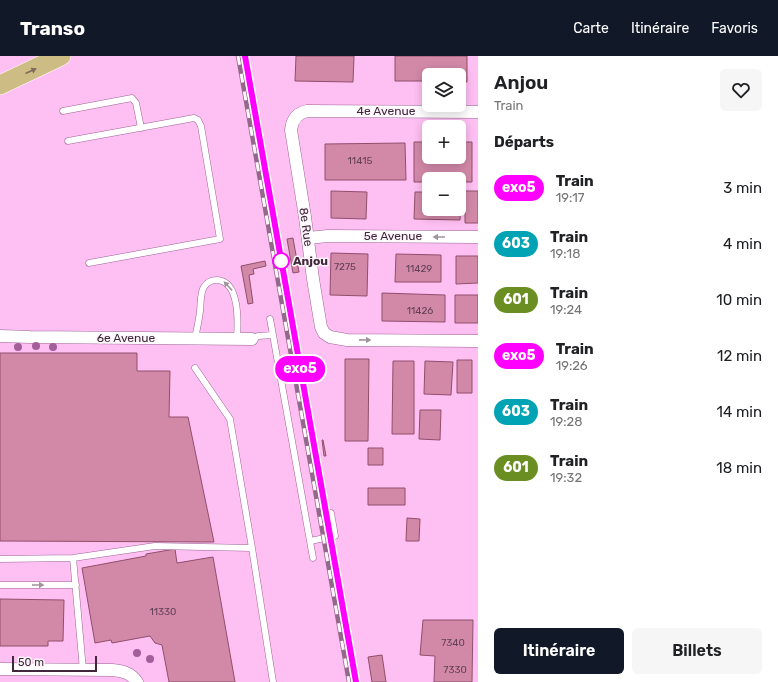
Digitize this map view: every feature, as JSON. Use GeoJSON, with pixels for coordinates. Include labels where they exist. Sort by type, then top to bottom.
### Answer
{"type":"FeatureCollection","features":[{"type":"Feature","properties":{"kind":"main road"},"geometry":{"type":"LineString","coordinates":[[0,85],[61,56]]}},
{"type":"Feature","properties":{"kind":"street","name":"4e Avenue"},"geometry":{"type":"LineString","coordinates":[[296,117],[301,113],[311,110],[478,112]]}},
{"type":"Feature","properties":{"kind":"street","name":"8e Rue"},"geometry":{"type":"LineString","coordinates":[[296,117],[291,127],[291,134],[308,238],[312,279],[322,330],[333,338],[347,340],[478,341]]}},
{"type":"Feature","properties":{"kind":"street","name":"5e Avenue"},"geometry":{"type":"LineString","coordinates":[[308,238],[328,236],[478,237]]}},
{"type":"Feature","properties":{"kind":"street","name":"6e Avenue"},"geometry":{"type":"LineString","coordinates":[[0,336],[252,339]]}},
{"type":"Feature","properties":{"kind":"street"},"geometry":{"type":"LineString","coordinates":[[0,669],[112,670],[123,672],[135,679]]}},
{"type":"Feature","properties":{"kind":"lane"},"geometry":{"type":"LineString","coordinates":[[63,111],[132,98],[136,103],[141,128]]}},
{"type":"Feature","properties":{"kind":"lane"},"geometry":{"type":"LineString","coordinates":[[68,141],[194,118],[200,122],[220,239],[89,263]]}},
{"type":"Feature","properties":{"kind":"lane"},"geometry":{"type":"LineString","coordinates":[[195,338],[201,310],[203,290],[206,284],[219,280],[227,284],[234,294],[237,310],[237,338]]}},
{"type":"Feature","properties":{"kind":"lane"},"geometry":{"type":"LineString","coordinates":[[270,319],[313,558]]}},
{"type":"Feature","properties":{"kind":"lane"},"geometry":{"type":"LineString","coordinates":[[252,339],[273,335]]}},
{"type":"Feature","properties":{"kind":"lane"},"geometry":{"type":"LineString","coordinates":[[195,368],[230,419],[273,682]]}},
{"type":"Feature","properties":{"kind":"lane"},"geometry":{"type":"LineString","coordinates":[[310,541],[335,536],[331,513]]}},
{"type":"Feature","properties":{"kind":"lane"},"geometry":{"type":"LineString","coordinates":[[0,559],[73,558],[155,546],[252,548]]}},
{"type":"Feature","properties":{"kind":"lane"},"geometry":{"type":"LineString","coordinates":[[73,558],[83,670]]}},
{"type":"Feature","properties":{"kind":"lane"},"geometry":{"type":"LineString","coordinates":[[0,585],[76,585]]}},
{"type":"Feature","properties":{"kind":"building"},"geometry":{"type":"Polygon","coordinates":[[[296,56],[354,56],[353,82],[295,81],[296,56]]]}},
{"type":"Feature","properties":{"kind":"building"},"geometry":{"type":"Polygon","coordinates":[[[395,56],[467,56],[467,82],[466,68],[422,68],[422,81],[395,81],[395,56]]]}},
{"type":"Feature","properties":{"kind":"building"},"geometry":{"type":"Polygon","coordinates":[[[414,142],[422,142],[422,164],[466,164],[466,142],[472,142],[472,182],[466,182],[466,172],[422,172],[422,182],[414,182],[414,142]]]}},
{"type":"Feature","properties":{"kind":"building"},"geometry":{"type":"Polygon","coordinates":[[[405,143],[406,180],[325,180],[325,144],[405,143]]]}},
{"type":"Feature","properties":{"kind":"building"},"geometry":{"type":"Polygon","coordinates":[[[331,191],[367,192],[366,219],[331,218],[331,191]]]}},
{"type":"Feature","properties":{"kind":"building"},"geometry":{"type":"Polygon","coordinates":[[[466,191],[478,191],[478,223],[465,223],[466,191]]]}},
{"type":"Feature","properties":{"kind":"building"},"geometry":{"type":"Polygon","coordinates":[[[415,192],[422,192],[422,216],[460,216],[460,220],[414,219],[415,192]]]}},
{"type":"Feature","properties":{"kind":"building"},"geometry":{"type":"Polygon","coordinates":[[[293,238],[299,272],[293,273],[287,239],[293,238]]]}},
{"type":"Feature","properties":{"kind":"building"},"geometry":{"type":"Polygon","coordinates":[[[331,253],[368,254],[367,296],[330,295],[331,253]]]}},
{"type":"Feature","properties":{"kind":"building"},"geometry":{"type":"Polygon","coordinates":[[[396,254],[441,255],[441,282],[395,282],[396,254]]]}},
{"type":"Feature","properties":{"kind":"building"},"geometry":{"type":"Polygon","coordinates":[[[456,256],[478,256],[478,283],[456,284],[456,256]]]}},
{"type":"Feature","properties":{"kind":"building"},"geometry":{"type":"Polygon","coordinates":[[[265,261],[266,266],[253,269],[254,274],[249,275],[253,303],[248,304],[241,266],[265,261]]]}},
{"type":"Feature","properties":{"kind":"building"},"geometry":{"type":"Polygon","coordinates":[[[382,293],[445,295],[445,322],[382,321],[382,293]]]}},
{"type":"Feature","properties":{"kind":"building"},"geometry":{"type":"Polygon","coordinates":[[[455,295],[478,295],[478,323],[455,323],[455,295]]]}},
{"type":"Feature","properties":{"kind":"building"},"geometry":{"type":"Polygon","coordinates":[[[0,353],[137,353],[137,371],[170,371],[169,417],[188,417],[214,542],[0,541],[0,353]]]}},
{"type":"Feature","properties":{"kind":"building"},"geometry":{"type":"Polygon","coordinates":[[[345,359],[369,359],[368,441],[345,441],[345,359]]]}},
{"type":"Feature","properties":{"kind":"building"},"geometry":{"type":"Polygon","coordinates":[[[457,360],[472,360],[472,393],[457,393],[457,360]]]}},
{"type":"Feature","properties":{"kind":"building"},"geometry":{"type":"Polygon","coordinates":[[[393,361],[414,361],[414,434],[392,434],[393,361]]]}},
{"type":"Feature","properties":{"kind":"building"},"geometry":{"type":"Polygon","coordinates":[[[425,361],[453,362],[451,395],[424,394],[425,361]]]}},
{"type":"Feature","properties":{"kind":"building"},"geometry":{"type":"Polygon","coordinates":[[[420,410],[441,410],[440,440],[419,439],[420,410]]]}},
{"type":"Feature","properties":{"kind":"building"},"geometry":{"type":"Polygon","coordinates":[[[323,440],[326,456],[324,456],[323,440]]]}},
{"type":"Feature","properties":{"kind":"building"},"geometry":{"type":"Polygon","coordinates":[[[368,448],[383,448],[383,465],[368,465],[368,448]]]}},
{"type":"Feature","properties":{"kind":"building"},"geometry":{"type":"Polygon","coordinates":[[[368,488],[405,488],[405,505],[368,505],[368,488]]]}},
{"type":"Feature","properties":{"kind":"building"},"geometry":{"type":"Polygon","coordinates":[[[407,518],[420,519],[419,541],[406,541],[407,518]]]}},
{"type":"Feature","properties":{"kind":"building"},"geometry":{"type":"Polygon","coordinates":[[[175,549],[177,563],[213,557],[235,682],[169,682],[162,645],[155,643],[150,636],[112,643],[111,640],[95,643],[82,568],[175,549]]]}},
{"type":"Feature","properties":{"kind":"building"},"geometry":{"type":"Polygon","coordinates":[[[0,599],[64,600],[63,641],[48,641],[48,646],[0,646],[0,599]]]}},
{"type":"Feature","properties":{"kind":"building"},"geometry":{"type":"Polygon","coordinates":[[[423,620],[473,620],[472,682],[434,682],[435,656],[420,655],[423,620]]]}},
{"type":"Feature","properties":{"kind":"building"},"geometry":{"type":"Polygon","coordinates":[[[382,655],[386,682],[372,682],[368,657],[382,655]]]}},
{"type":"Feature","properties":{"kind":"railway"},"geometry":{"type":"LineString","coordinates":[[238,56],[349,682]]}},
{"type":"Feature","properties":{"kind":"railway"},"geometry":{"type":"LineString","coordinates":[[245,56],[356,682]]}},
{"type":"Feature","properties":{"kind":"train","name":"exo5"},"geometry":{"type":"LineString","coordinates":[[245,56],[356,682]]}},
{"type":"Feature","properties":{"kind":"place","name":"Anjou"},"geometry":{"type":"Point","coordinates":[281,261]}}]}
